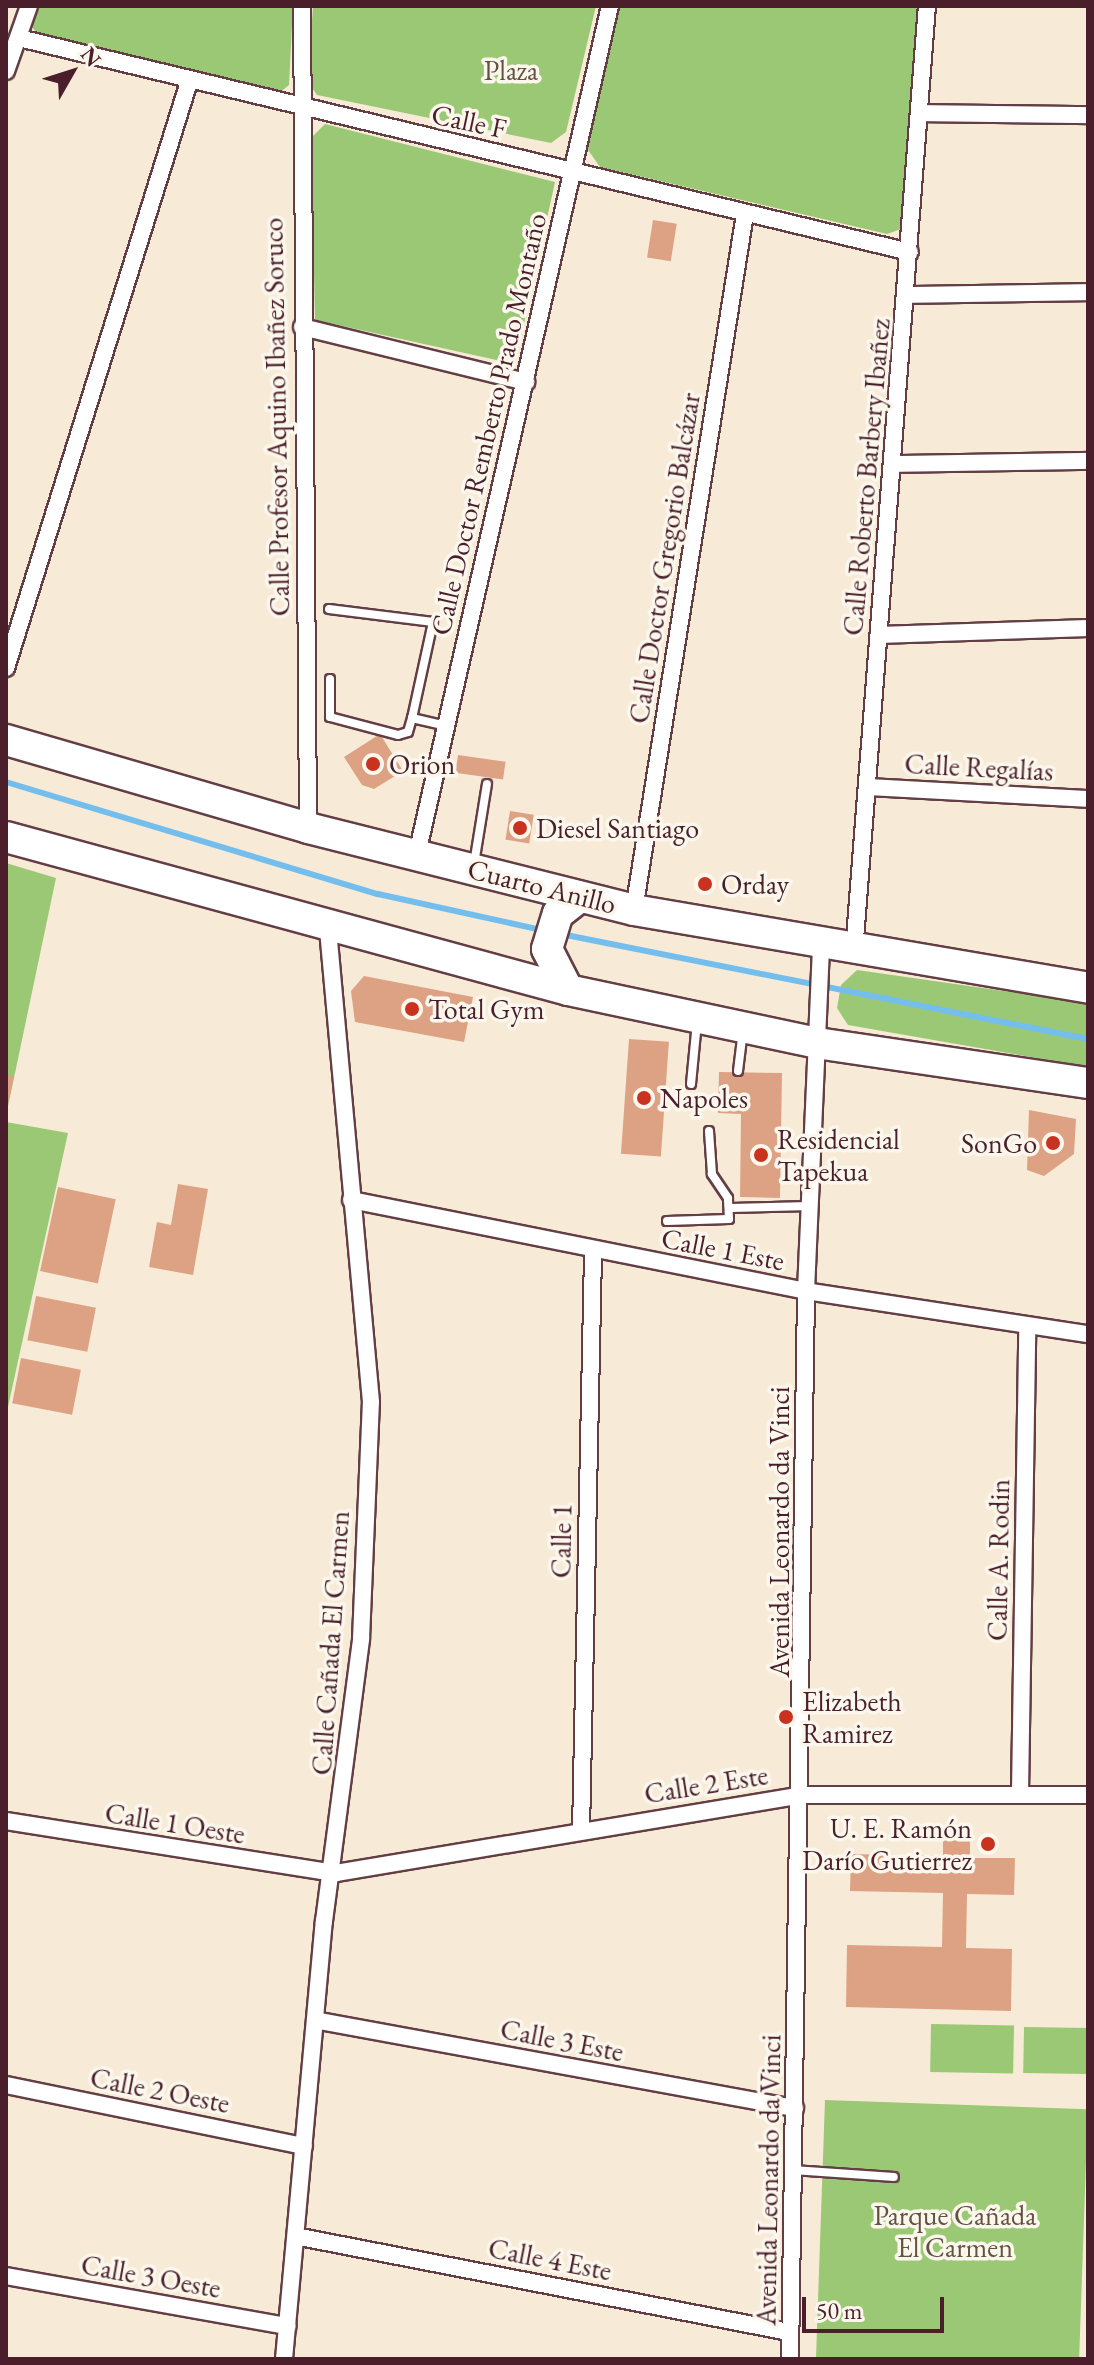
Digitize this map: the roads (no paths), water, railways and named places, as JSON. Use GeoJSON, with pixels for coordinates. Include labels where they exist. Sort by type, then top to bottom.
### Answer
{"type":"FeatureCollection","features":[{"type":"Feature","properties":{"kind":"highway","name":"Cuarto Anillo"},"geometry":{"type":"LineString","coordinates":[[6,740],[308,828],[820,960],[854,952],[1088,988]]}},
{"type":"Feature","properties":{"kind":"highway"},"geometry":{"type":"LineString","coordinates":[[6,837],[328,929],[568,990],[817,1043],[1088,1083]]}},
{"type":"Feature","properties":{"kind":"highway"},"geometry":{"type":"LineString","coordinates":[[526,882],[544,936],[568,990]]}},
{"type":"Feature","properties":{"kind":"highway"},"geometry":{"type":"LineString","coordinates":[[518,977],[544,936],[580,897]]}},
{"type":"Feature","properties":{"kind":"street"},"geometry":{"type":"LineString","coordinates":[[6,71],[29,6]]}},
{"type":"Feature","properties":{"kind":"street","name":"Calle Profesor Aquino Ibañez Soruco"},"geometry":{"type":"LineString","coordinates":[[302,6],[298,110],[308,828]]}},
{"type":"Feature","properties":{"kind":"street","name":"Calle Doctor Remberto Prado Montaño"},"geometry":{"type":"LineString","coordinates":[[417,854],[610,6]]}},
{"type":"Feature","properties":{"kind":"street","name":"Calle Roberto Barbery Ibañez"},"geometry":{"type":"LineString","coordinates":[[854,952],[927,6]]}},
{"type":"Feature","properties":{"kind":"street","name":"Calle F"},"geometry":{"type":"LineString","coordinates":[[19,38],[298,110],[571,169],[910,252]]}},
{"type":"Feature","properties":{"kind":"street"},"geometry":{"type":"LineString","coordinates":[[6,668],[189,82]]}},
{"type":"Feature","properties":{"kind":"street"},"geometry":{"type":"LineString","coordinates":[[921,113],[1088,115]]}},
{"type":"Feature","properties":{"kind":"street","name":"Calle Doctor Gregorio Balcázar"},"geometry":{"type":"LineString","coordinates":[[634,910],[745,214]]}},
{"type":"Feature","properties":{"kind":"street"},"geometry":{"type":"LineString","coordinates":[[906,295],[1088,292]]}},
{"type":"Feature","properties":{"kind":"street"},"geometry":{"type":"LineString","coordinates":[[302,327],[526,382]]}},
{"type":"Feature","properties":{"kind":"street"},"geometry":{"type":"LineString","coordinates":[[893,464],[1088,461]]}},
{"type":"Feature","properties":{"kind":"street"},"geometry":{"type":"LineString","coordinates":[[879,635],[1088,628]]}},
{"type":"Feature","properties":{"kind":"street","name":"Calle Regalías"},"geometry":{"type":"LineString","coordinates":[[867,787],[1088,799]]}},
{"type":"Feature","properties":{"kind":"street","name":"Calle Cañada El Carmen"},"geometry":{"type":"LineString","coordinates":[[284,2359],[300,2237],[304,2146],[320,2021],[324,1921],[336,1873],[361,1639],[371,1402],[328,929]]}},
{"type":"Feature","properties":{"kind":"street","name":"Avenida Leonardo da Vinci"},"geometry":{"type":"LineString","coordinates":[[790,2359],[804,1795],[806,1291],[817,1043],[815,1012],[820,960]]}},
{"type":"Feature","properties":{"kind":"street","name":"Calle 1 Este"},"geometry":{"type":"LineString","coordinates":[[351,1200],[593,1252],[806,1291],[1088,1334]]}},
{"type":"Feature","properties":{"kind":"street","name":"Calle 1"},"geometry":{"type":"LineString","coordinates":[[581,1831],[593,1252]]}},
{"type":"Feature","properties":{"kind":"street","name":"Calle A. Rodin"},"geometry":{"type":"LineString","coordinates":[[1020,1793],[1027,1327]]}},
{"type":"Feature","properties":{"kind":"street","name":"Calle 2 Este"},"geometry":{"type":"LineString","coordinates":[[336,1873],[804,1795],[1088,1795]]}},
{"type":"Feature","properties":{"kind":"street","name":"Calle 1 Oeste"},"geometry":{"type":"LineString","coordinates":[[6,1821],[336,1873]]}},
{"type":"Feature","properties":{"kind":"street","name":"Calle 3 Este"},"geometry":{"type":"LineString","coordinates":[[320,2021],[795,2108]]}},
{"type":"Feature","properties":{"kind":"street","name":"Calle 2 Oeste"},"geometry":{"type":"LineString","coordinates":[[6,2085],[304,2146]]}},
{"type":"Feature","properties":{"kind":"street","name":"Calle 4 Este"},"geometry":{"type":"LineString","coordinates":[[300,2237],[790,2332]]}},
{"type":"Feature","properties":{"kind":"street","name":"Calle 3 Oeste"},"geometry":{"type":"LineString","coordinates":[[6,2276],[288,2326]]}},
{"type":"Feature","properties":{"kind":"lane"},"geometry":{"type":"LineString","coordinates":[[329,609],[433,622],[412,718],[404,736],[330,717],[330,679]]}},
{"type":"Feature","properties":{"kind":"lane"},"geometry":{"type":"LineString","coordinates":[[306,694],[330,696]]}},
{"type":"Feature","properties":{"kind":"lane"},"geometry":{"type":"LineString","coordinates":[[412,718],[447,726]]}},
{"type":"Feature","properties":{"kind":"lane"},"geometry":{"type":"LineString","coordinates":[[473,869],[487,784]]}},
{"type":"Feature","properties":{"kind":"lane"},"geometry":{"type":"LineString","coordinates":[[691,1084],[697,1017]]}},
{"type":"Feature","properties":{"kind":"lane"},"geometry":{"type":"LineString","coordinates":[[738,1071],[744,1027]]}},
{"type":"Feature","properties":{"kind":"lane"},"geometry":{"type":"LineString","coordinates":[[667,1221],[727,1220],[731,1208],[712,1174],[709,1131]]}},
{"type":"Feature","properties":{"kind":"lane"},"geometry":{"type":"LineString","coordinates":[[731,1208],[811,1206]]}},
{"type":"Feature","properties":{"kind":"lane"},"geometry":{"type":"LineString","coordinates":[[793,2170],[894,2177]]}},
{"type":"Feature","properties":{"kind":"waterway"},"geometry":{"type":"LineString","coordinates":[[6,782],[378,894],[542,930]]}},
{"type":"Feature","properties":{"kind":"waterway"},"geometry":{"type":"LineString","coordinates":[[561,934],[1088,1039]]}},
{"type":"Feature","properties":{"kind":"place","name":"Orion"},"geometry":{"type":"Point","coordinates":[373,764]}},
{"type":"Feature","properties":{"kind":"place","name":"Diesel Santiago"},"geometry":{"type":"Point","coordinates":[520,828]}},
{"type":"Feature","properties":{"kind":"place","name":"Orday"},"geometry":{"type":"Point","coordinates":[705,884]}},
{"type":"Feature","properties":{"kind":"place","name":"Total Gym"},"geometry":{"type":"Point","coordinates":[412,1009]}},
{"type":"Feature","properties":{"kind":"place","name":"Napoles"},"geometry":{"type":"Point","coordinates":[644,1098]}},
{"type":"Feature","properties":{"kind":"place","name":"SonGo"},"geometry":{"type":"Point","coordinates":[1053,1143]}},
{"type":"Feature","properties":{"kind":"place","name":"Residencial Tapekua"},"geometry":{"type":"Point","coordinates":[761,1155]}},
{"type":"Feature","properties":{"kind":"place","name":"Elizabeth Ramirez"},"geometry":{"type":"Point","coordinates":[786,1717]}},
{"type":"Feature","properties":{"kind":"place","name":"U. E. Ramón Darío Gutierrez"},"geometry":{"type":"Point","coordinates":[988,1844]}},
{"type":"Feature","properties":{"kind":"park label","name":"Plaza"},"geometry":{"type":"Point","coordinates":[511,70]}},
{"type":"Feature","properties":{"kind":"park label","name":"Parque Cañada El Carmen"},"geometry":{"type":"Point","coordinates":[955,2231]}}]}
